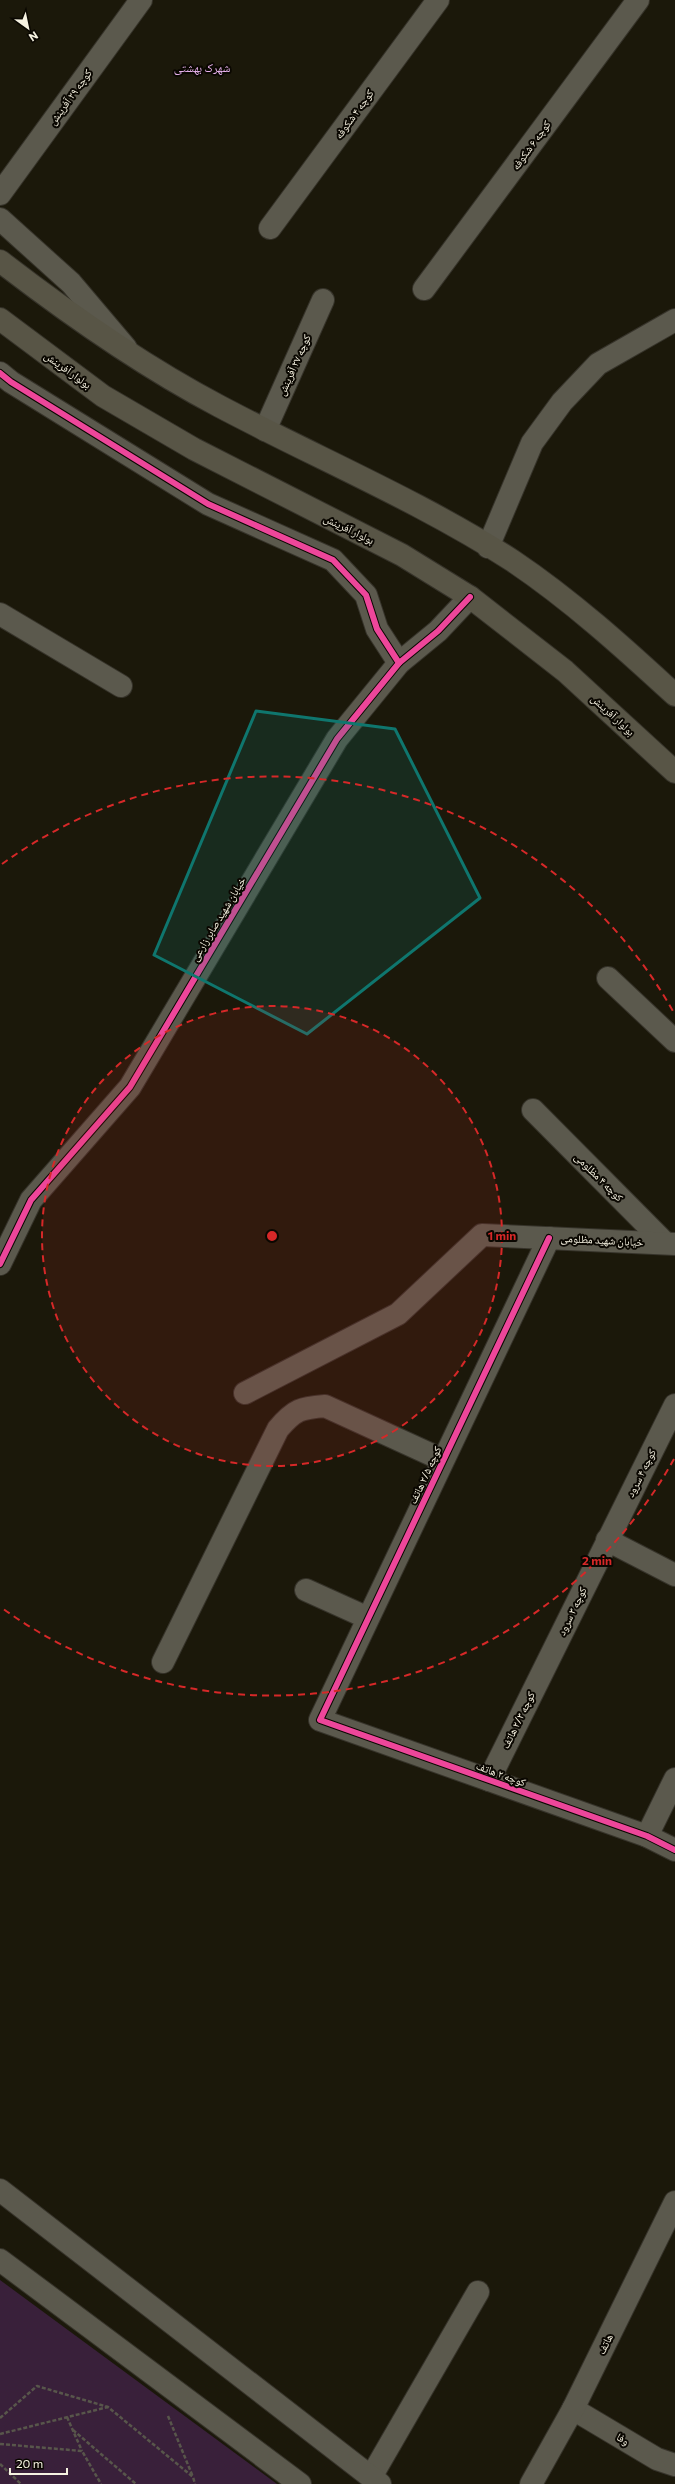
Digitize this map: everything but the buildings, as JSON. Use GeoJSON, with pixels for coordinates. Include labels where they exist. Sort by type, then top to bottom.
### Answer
{"type":"FeatureCollection","features":[{"type":"Feature","properties":{"kind":"main road"},"geometry":{"type":"LineString","coordinates":[[0,261],[48,299],[136,359],[265,430],[430,512],[514,562],[606,632],[675,695]]}},
{"type":"Feature","properties":{"kind":"main road","name":"بولوار آفرینش"},"geometry":{"type":"LineString","coordinates":[[0,319],[104,396],[194,449],[402,555],[470,597],[565,671],[675,772]]}},
{"type":"Feature","properties":{"kind":"street","name":"کوچه ۲۹ آفرینش"},"geometry":{"type":"LineString","coordinates":[[0,194],[141,0]]}},
{"type":"Feature","properties":{"kind":"street","name":"کوچه ۴ شکوفه"},"geometry":{"type":"LineString","coordinates":[[270,228],[438,0]]}},
{"type":"Feature","properties":{"kind":"street","name":"کوچه ۶ شکوفه"},"geometry":{"type":"LineString","coordinates":[[424,289],[638,0]]}},
{"type":"Feature","properties":{"kind":"street"},"geometry":{"type":"LineString","coordinates":[[0,219],[70,283],[136,359]]}},
{"type":"Feature","properties":{"kind":"street","name":"کوچه ۲۷ آفرینش"},"geometry":{"type":"LineString","coordinates":[[265,430],[323,300]]}},
{"type":"Feature","properties":{"kind":"street"},"geometry":{"type":"LineString","coordinates":[[488,547],[532,443],[562,402],[598,364],[675,320]]}},
{"type":"Feature","properties":{"kind":"street"},"geometry":{"type":"LineString","coordinates":[[0,373],[38,399],[208,504],[333,560],[366,595],[377,628],[399,663]]}},
{"type":"Feature","properties":{"kind":"street","name":"خیابان شهید صابر زارعی"},"geometry":{"type":"LineString","coordinates":[[0,1264],[31,1200],[130,1087],[337,739],[399,663],[438,631],[470,597]]}},
{"type":"Feature","properties":{"kind":"street"},"geometry":{"type":"LineString","coordinates":[[0,614],[121,686]]}},
{"type":"Feature","properties":{"kind":"street"},"geometry":{"type":"LineString","coordinates":[[608,978],[675,1041]]}},
{"type":"Feature","properties":{"kind":"street","name":"کوچه ۴ مظلومی"},"geometry":{"type":"LineString","coordinates":[[533,1110],[670,1243]]}},
{"type":"Feature","properties":{"kind":"street","name":"خیابان شهید مظلومی"},"geometry":{"type":"LineString","coordinates":[[245,1393],[398,1314],[482,1235],[670,1243]]}},
{"type":"Feature","properties":{"kind":"street","name":"کوچه ۲/۵ هاتف"},"geometry":{"type":"LineString","coordinates":[[320,1720],[549,1238]]}},
{"type":"Feature","properties":{"kind":"street","name":"کوچه ۴ سرود"},"geometry":{"type":"LineString","coordinates":[[607,1540],[675,1405]]}},
{"type":"Feature","properties":{"kind":"street"},"geometry":{"type":"LineString","coordinates":[[162,1662],[278,1428],[291,1413],[304,1407],[325,1406],[443,1460]]}},
{"type":"Feature","properties":{"kind":"street"},"geometry":{"type":"LineString","coordinates":[[607,1540],[675,1575]]}},
{"type":"Feature","properties":{"kind":"street","name":"کوچه ۳ سرود"},"geometry":{"type":"LineString","coordinates":[[548,1659],[607,1540]]}},
{"type":"Feature","properties":{"kind":"street"},"geometry":{"type":"LineString","coordinates":[[306,1590],[368,1618]]}},
{"type":"Feature","properties":{"kind":"street","name":"کوچه ۲/۳ هاتف"},"geometry":{"type":"LineString","coordinates":[[489,1780],[548,1659]]}},
{"type":"Feature","properties":{"kind":"street","name":"کوچه ۲ هاتف"},"geometry":{"type":"LineString","coordinates":[[320,1720],[647,1836],[675,1850]]}},
{"type":"Feature","properties":{"kind":"street"},"geometry":{"type":"LineString","coordinates":[[647,1836],[675,1779]]}},
{"type":"Feature","properties":{"kind":"street"},"geometry":{"type":"LineString","coordinates":[[0,2190],[376,2480],[478,2292]]}},
{"type":"Feature","properties":{"kind":"street","name":"هاتف"},"geometry":{"type":"LineString","coordinates":[[531,2484],[573,2410],[675,2202]]}},
{"type":"Feature","properties":{"kind":"street"},"geometry":{"type":"LineString","coordinates":[[0,2260],[300,2484]]}},
{"type":"Feature","properties":{"kind":"street","name":"وفا"},"geometry":{"type":"LineString","coordinates":[[573,2410],[657,2459],[675,2465]]}},
{"type":"Feature","properties":{"kind":"path"},"geometry":{"type":"LineString","coordinates":[[0,2418],[37,2386],[108,2406],[193,2477]]}},
{"type":"Feature","properties":{"kind":"path"},"geometry":{"type":"LineString","coordinates":[[0,2434],[108,2406]]}},
{"type":"Feature","properties":{"kind":"path"},"geometry":{"type":"LineString","coordinates":[[168,2416],[195,2484]]}},
{"type":"Feature","properties":{"kind":"path"},"geometry":{"type":"LineString","coordinates":[[67,2417],[82,2451],[101,2484]]}},
{"type":"Feature","properties":{"kind":"path"},"geometry":{"type":"LineString","coordinates":[[73,2430],[136,2484]]}},
{"type":"Feature","properties":{"kind":"path"},"geometry":{"type":"LineString","coordinates":[[0,2444],[82,2451]]}},
{"type":"Feature","properties":{"kind":"path"},"geometry":{"type":"LineString","coordinates":[[0,2464],[21,2484]]}},
{"type":"Feature","properties":{"kind":"highlighted area"},"geometry":{"type":"Polygon","coordinates":[[[256,711],[395,729],[480,898],[307,1034],[154,955],[256,711]]]}},
{"type":"Feature","properties":{"kind":"shaded area"},"geometry":{"type":"Polygon","coordinates":[[[0,2280],[277,2484],[0,2484],[0,2280]]]}},
{"type":"Feature","properties":{"kind":"cycle path"},"geometry":{"type":"LineString","coordinates":[[0,373],[11,382],[208,504],[333,560],[366,595],[377,629],[399,663]]}},
{"type":"Feature","properties":{"kind":"cycle path"},"geometry":{"type":"LineString","coordinates":[[0,1264],[31,1200],[130,1087],[337,739],[399,663],[438,631],[470,597]]}},
{"type":"Feature","properties":{"kind":"cycle path"},"geometry":{"type":"LineString","coordinates":[[549,1238],[320,1720],[647,1836],[675,1850]]}},
{"type":"Feature","properties":{"kind":"district","name":"شهرک بهشتی"},"geometry":{"type":"Point","coordinates":[202,68]}}]}
